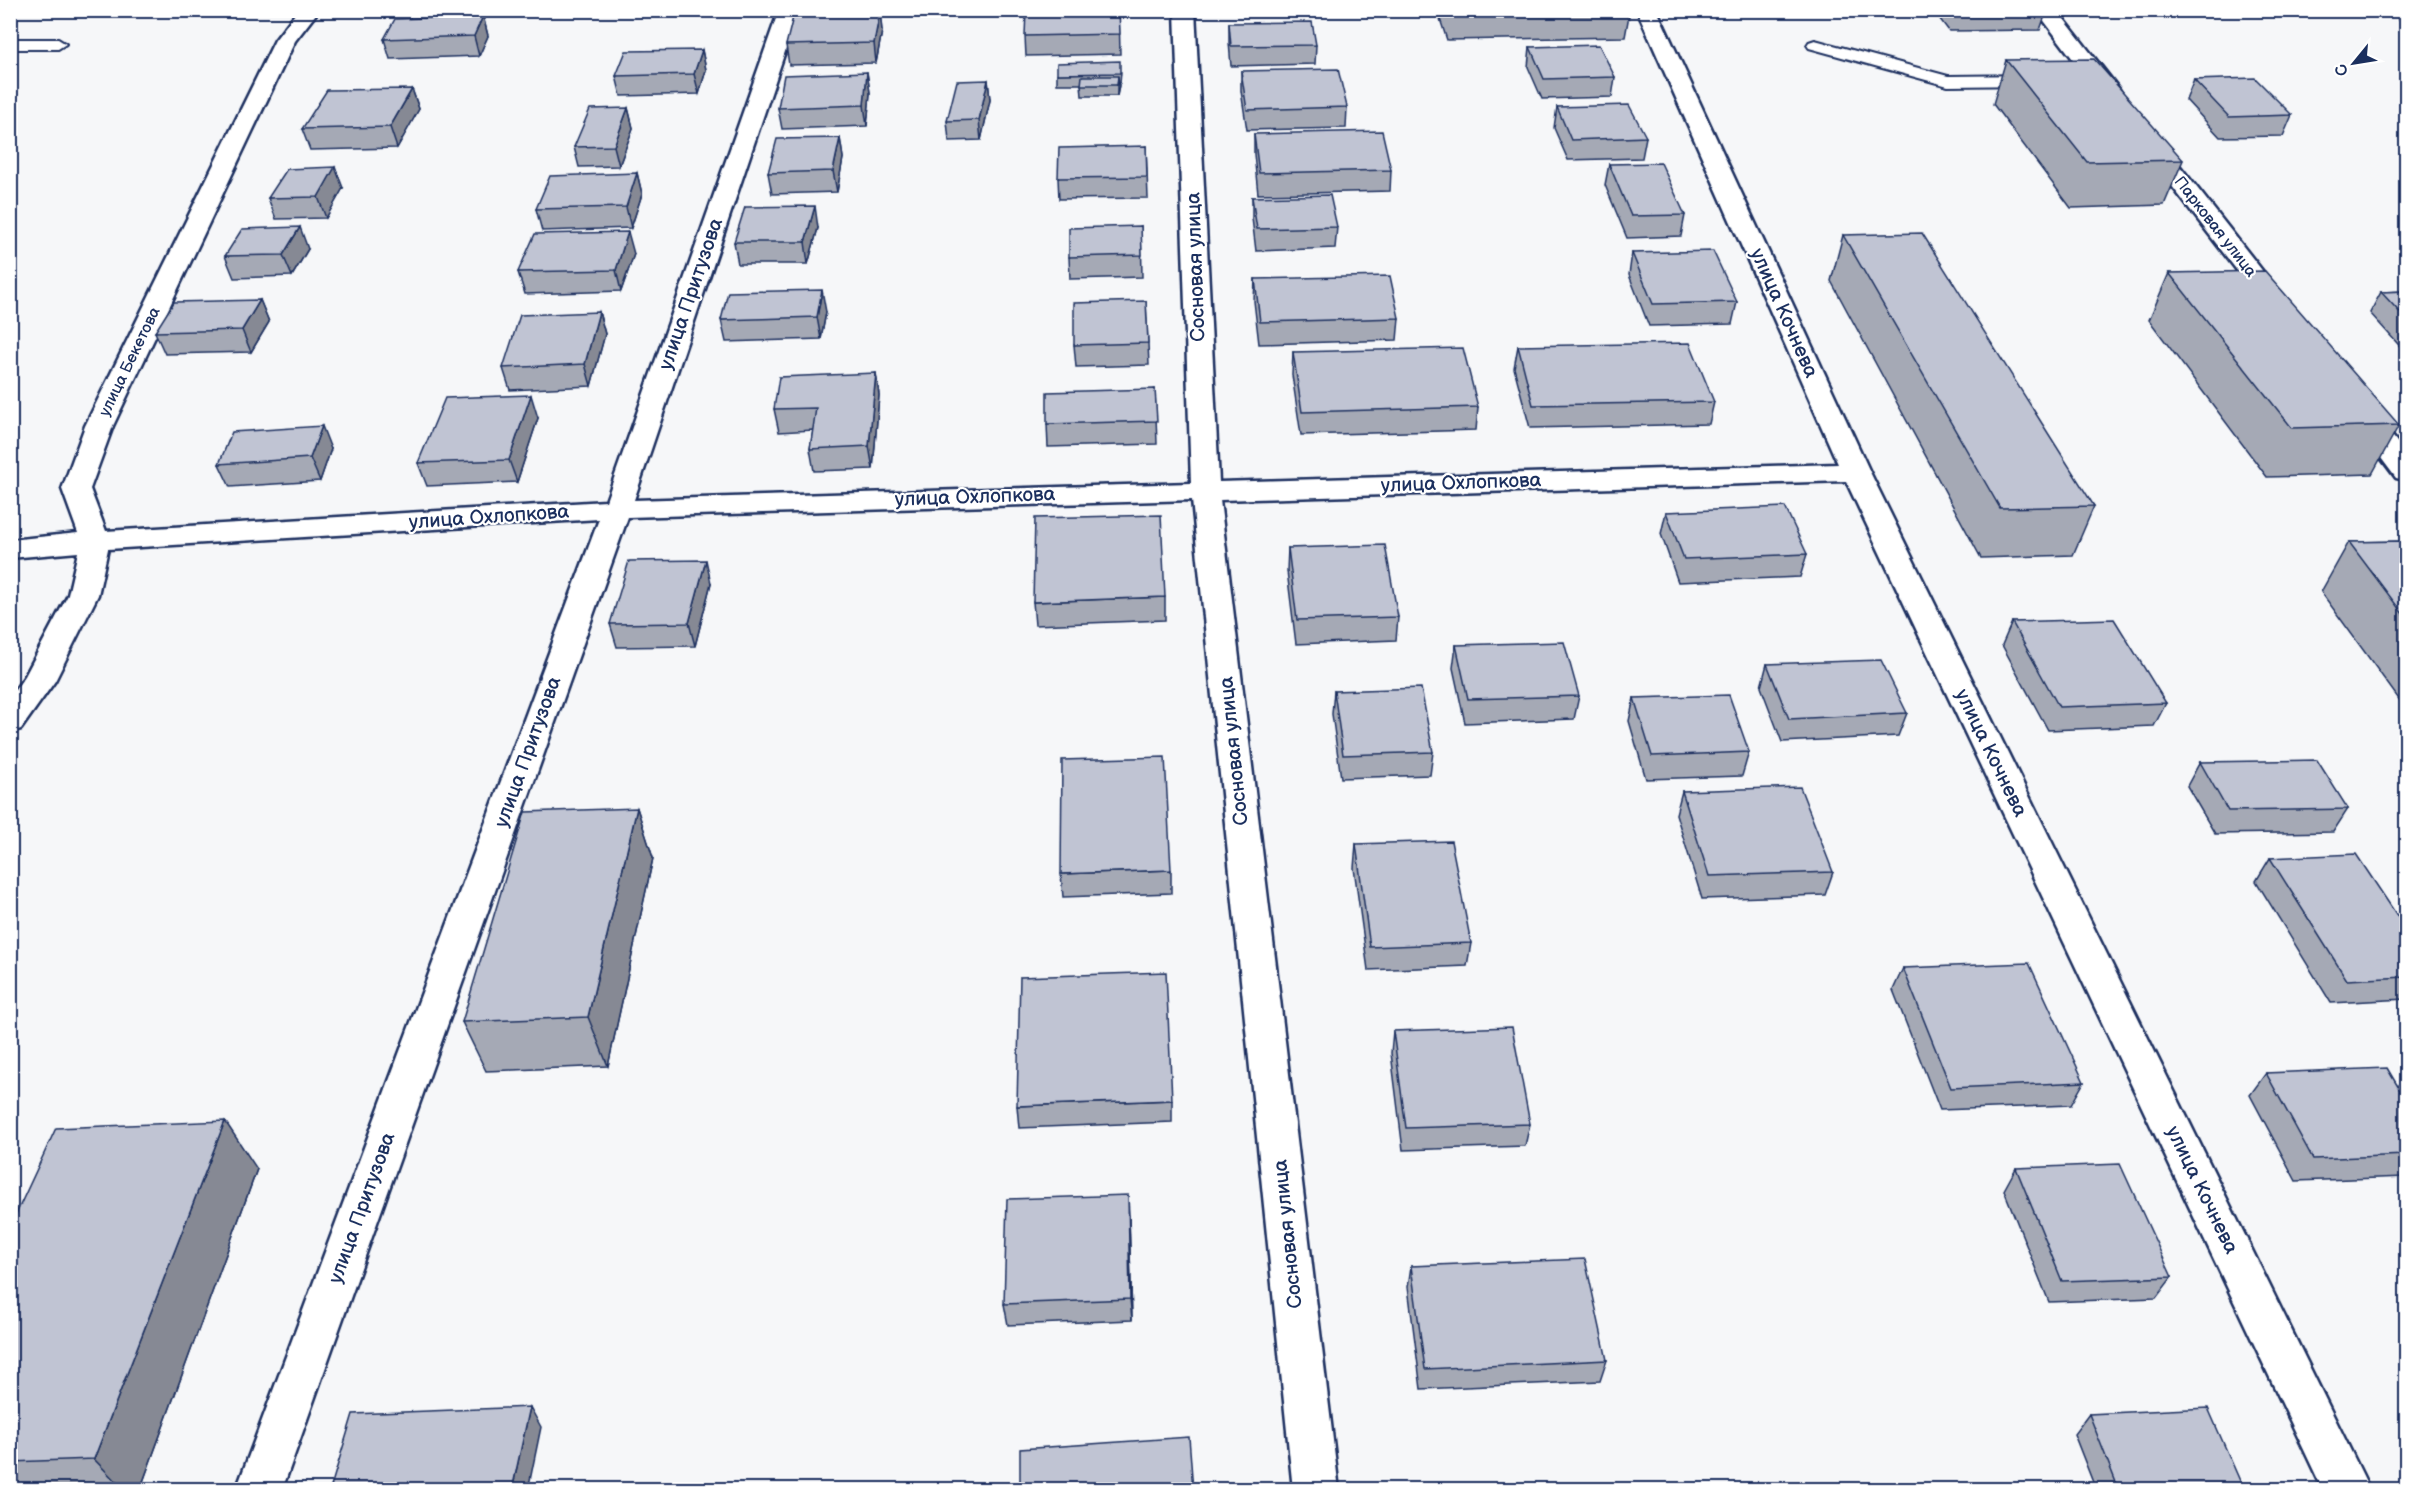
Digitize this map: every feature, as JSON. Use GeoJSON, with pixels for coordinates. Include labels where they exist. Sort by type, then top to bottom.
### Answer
{"type":"FeatureCollection","features":[{"type":"Feature","properties":{"kind":"street","name":"улица Бекетова"},"geometry":{"type":"LineString","coordinates":[[95,541],[76,489],[99,426],[285,40],[309,10]]}},
{"type":"Feature","properties":{"kind":"street","name":"улица Притузова"},"geometry":{"type":"LineString","coordinates":[[259,1490],[617,509],[789,10]]}},
{"type":"Feature","properties":{"kind":"street","name":"Сосновая улица"},"geometry":{"type":"LineString","coordinates":[[1185,10],[1205,490],[1316,1490]]}},
{"type":"Feature","properties":{"kind":"street","name":"улица Кочнева"},"geometry":{"type":"LineString","coordinates":[[1647,10],[1856,472],[2347,1490]]}},
{"type":"Feature","properties":{"kind":"street"},"geometry":{"type":"LineString","coordinates":[[2046,10],[2088,79],[2122,107]]}},
{"type":"Feature","properties":{"kind":"street","name":"Парковая улица"},"geometry":{"type":"LineString","coordinates":[[2136,126],[2290,322]]}},
{"type":"Feature","properties":{"kind":"street"},"geometry":{"type":"LineString","coordinates":[[2348,397],[2406,472]]}},
{"type":"Feature","properties":{"kind":"street","name":"улица Охлопкова"},"geometry":{"type":"LineString","coordinates":[[10,549],[95,541],[617,509],[1856,472]]}},
{"type":"Feature","properties":{"kind":"street"},"geometry":{"type":"LineString","coordinates":[[10,721],[39,681],[84,595],[95,541]]}},
{"type":"Feature","properties":{"kind":"lane"},"geometry":{"type":"LineString","coordinates":[[10,44],[58,44]]}},
{"type":"Feature","properties":{"kind":"lane"},"geometry":{"type":"LineString","coordinates":[[1815,45],[1948,81],[2053,80]]}},
{"type":"Feature","properties":{"kind":"building"},"geometry":{"type":"Polygon","coordinates":[[[1026,10],[1119,10],[1120,34],[1025,36],[1026,10]]]}},
{"type":"Feature","properties":{"kind":"building"},"geometry":{"type":"Polygon","coordinates":[[[880,12],[874,43],[786,45],[794,13],[880,12]]]}},
{"type":"Feature","properties":{"kind":"building"},"geometry":{"type":"Polygon","coordinates":[[[483,16],[474,36],[384,39],[395,19],[483,16]]]}},
{"type":"Feature","properties":{"kind":"building"},"geometry":{"type":"Polygon","coordinates":[[[1312,22],[1316,45],[1231,46],[1229,23],[1312,22]]]}},
{"type":"Feature","properties":{"kind":"building"},"geometry":{"type":"Polygon","coordinates":[[[1599,45],[1615,77],[1544,79],[1530,47],[1599,45]]]}},
{"type":"Feature","properties":{"kind":"building"},"geometry":{"type":"Polygon","coordinates":[[[702,50],[694,74],[616,76],[626,51],[702,50]]]}},
{"type":"Feature","properties":{"kind":"building"},"geometry":{"type":"Polygon","coordinates":[[[2094,59],[2183,160],[2087,162],[2006,60],[2094,59]]]}},
{"type":"Feature","properties":{"kind":"building"},"geometry":{"type":"Polygon","coordinates":[[[1120,61],[1120,73],[1057,74],[1057,63],[1120,61]]]}},
{"type":"Feature","properties":{"kind":"building"},"geometry":{"type":"Polygon","coordinates":[[[1338,69],[1347,107],[1247,110],[1241,71],[1338,69]]]}},
{"type":"Feature","properties":{"kind":"building"},"geometry":{"type":"Polygon","coordinates":[[[867,72],[864,105],[778,108],[784,75],[867,72]]]}},
{"type":"Feature","properties":{"kind":"building"},"geometry":{"type":"Polygon","coordinates":[[[1082,76],[1118,76],[1117,85],[1081,85],[1082,76]]]}},
{"type":"Feature","properties":{"kind":"building"},"geometry":{"type":"Polygon","coordinates":[[[2255,78],[2292,115],[2229,117],[2194,80],[2255,78]]]}},
{"type":"Feature","properties":{"kind":"building"},"geometry":{"type":"Polygon","coordinates":[[[988,80],[979,120],[947,121],[957,81],[988,80]]]}},
{"type":"Feature","properties":{"kind":"building"},"geometry":{"type":"Polygon","coordinates":[[[412,89],[390,127],[302,129],[327,90],[412,89]]]}},
{"type":"Feature","properties":{"kind":"building"},"geometry":{"type":"Polygon","coordinates":[[[1629,105],[1646,137],[1571,140],[1557,107],[1629,105]]]}},
{"type":"Feature","properties":{"kind":"building"},"geometry":{"type":"Polygon","coordinates":[[[628,108],[614,146],[574,147],[590,109],[628,108]]]}},
{"type":"Feature","properties":{"kind":"building"},"geometry":{"type":"Polygon","coordinates":[[[1382,131],[1391,170],[1259,173],[1254,134],[1382,131]]]}},
{"type":"Feature","properties":{"kind":"building"},"geometry":{"type":"Polygon","coordinates":[[[840,138],[833,171],[768,173],[777,139],[840,138]]]}},
{"type":"Feature","properties":{"kind":"building"},"geometry":{"type":"Polygon","coordinates":[[[1146,146],[1147,177],[1058,178],[1059,148],[1146,146]]]}},
{"type":"Feature","properties":{"kind":"building"},"geometry":{"type":"Polygon","coordinates":[[[1661,163],[1685,215],[1631,216],[1609,164],[1661,163]]]}},
{"type":"Feature","properties":{"kind":"building"},"geometry":{"type":"Polygon","coordinates":[[[335,167],[318,197],[268,198],[287,169],[335,167]]]}},
{"type":"Feature","properties":{"kind":"building"},"geometry":{"type":"Polygon","coordinates":[[[637,173],[626,207],[536,209],[550,176],[637,173]]]}},
{"type":"Feature","properties":{"kind":"building"},"geometry":{"type":"Polygon","coordinates":[[[1330,195],[1337,227],[1257,229],[1252,197],[1330,195]]]}},
{"type":"Feature","properties":{"kind":"building"},"geometry":{"type":"Polygon","coordinates":[[[815,206],[805,242],[734,242],[745,207],[815,206]]]}},
{"type":"Feature","properties":{"kind":"building"},"geometry":{"type":"Polygon","coordinates":[[[1141,226],[1142,255],[1069,257],[1069,228],[1141,226]]]}},
{"type":"Feature","properties":{"kind":"building"},"geometry":{"type":"Polygon","coordinates":[[[300,227],[283,255],[225,256],[242,229],[300,227]]]}},
{"type":"Feature","properties":{"kind":"building"},"geometry":{"type":"Polygon","coordinates":[[[628,232],[616,270],[518,272],[535,234],[628,232]]]}},
{"type":"Feature","properties":{"kind":"building"},"geometry":{"type":"Polygon","coordinates":[[[1922,233],[2094,506],[2000,508],[1843,235],[1922,233]]]}},
{"type":"Feature","properties":{"kind":"building"},"geometry":{"type":"Polygon","coordinates":[[[1713,251],[1737,302],[1653,304],[1632,253],[1713,251]]]}},
{"type":"Feature","properties":{"kind":"building"},"geometry":{"type":"Polygon","coordinates":[[[2265,271],[2399,425],[2292,428],[2169,273],[2265,271]]]}},
{"type":"Feature","properties":{"kind":"building"},"geometry":{"type":"Polygon","coordinates":[[[1390,276],[1399,318],[1260,322],[1255,279],[1390,276]]]}},
{"type":"Feature","properties":{"kind":"building"},"geometry":{"type":"Polygon","coordinates":[[[822,290],[817,317],[721,320],[728,292],[822,290]]]}},
{"type":"Feature","properties":{"kind":"building"},"geometry":{"type":"Polygon","coordinates":[[[2406,291],[2406,319],[2381,292],[2406,291]]]}},
{"type":"Feature","properties":{"kind":"building"},"geometry":{"type":"Polygon","coordinates":[[[260,300],[242,330],[155,332],[174,302],[260,300]]]}},
{"type":"Feature","properties":{"kind":"building"},"geometry":{"type":"Polygon","coordinates":[[[1146,301],[1148,343],[1074,345],[1074,303],[1146,301]]]}},
{"type":"Feature","properties":{"kind":"building"},"geometry":{"type":"Polygon","coordinates":[[[599,312],[585,364],[503,368],[520,315],[599,312]]]}},
{"type":"Feature","properties":{"kind":"building"},"geometry":{"type":"Polygon","coordinates":[[[1690,343],[1714,402],[1533,405],[1518,346],[1690,343]]]}},
{"type":"Feature","properties":{"kind":"building"},"geometry":{"type":"Polygon","coordinates":[[[1463,348],[1478,407],[1302,412],[1293,352],[1463,348]]]}},
{"type":"Feature","properties":{"kind":"building"},"geometry":{"type":"Polygon","coordinates":[[[876,373],[869,446],[810,449],[816,408],[774,409],[779,377],[876,373]]]}},
{"type":"Feature","properties":{"kind":"building"},"geometry":{"type":"Polygon","coordinates":[[[1155,389],[1157,421],[1047,424],[1047,392],[1155,389]]]}},
{"type":"Feature","properties":{"kind":"building"},"geometry":{"type":"Polygon","coordinates":[[[531,395],[509,460],[418,463],[445,398],[531,395]]]}},
{"type":"Feature","properties":{"kind":"building"},"geometry":{"type":"Polygon","coordinates":[[[322,426],[310,458],[219,464],[232,432],[322,426]]]}},
{"type":"Feature","properties":{"kind":"building"},"geometry":{"type":"Polygon","coordinates":[[[1785,507],[1807,554],[1684,559],[1666,512],[1785,507]]]}},
{"type":"Feature","properties":{"kind":"building"},"geometry":{"type":"Polygon","coordinates":[[[1161,515],[1165,597],[1033,602],[1035,518],[1161,515]]]}},
{"type":"Feature","properties":{"kind":"building"},"geometry":{"type":"Polygon","coordinates":[[[2406,541],[2406,618],[2349,542],[2406,541]]]}},
{"type":"Feature","properties":{"kind":"building"},"geometry":{"type":"Polygon","coordinates":[[[1385,545],[1398,617],[1297,620],[1288,548],[1385,545]]]}},
{"type":"Feature","properties":{"kind":"building"},"geometry":{"type":"Polygon","coordinates":[[[706,560],[689,623],[610,624],[629,561],[706,560]]]}},
{"type":"Feature","properties":{"kind":"building"},"geometry":{"type":"Polygon","coordinates":[[[2114,619],[2166,703],[2059,707],[2012,622],[2114,619]]]}},
{"type":"Feature","properties":{"kind":"building"},"geometry":{"type":"Polygon","coordinates":[[[1564,642],[1579,696],[1468,699],[1456,645],[1564,642]]]}},
{"type":"Feature","properties":{"kind":"building"},"geometry":{"type":"Polygon","coordinates":[[[1881,660],[1907,713],[1789,719],[1767,664],[1881,660]]]}},
{"type":"Feature","properties":{"kind":"building"},"geometry":{"type":"Polygon","coordinates":[[[1421,688],[1433,752],[1343,755],[1334,691],[1421,688]]]}},
{"type":"Feature","properties":{"kind":"building"},"geometry":{"type":"Polygon","coordinates":[[[1729,695],[1749,752],[1652,756],[1634,698],[1729,695]]]}},
{"type":"Feature","properties":{"kind":"building"},"geometry":{"type":"Polygon","coordinates":[[[1165,757],[1171,870],[1061,874],[1062,760],[1165,757]]]}},
{"type":"Feature","properties":{"kind":"building"},"geometry":{"type":"Polygon","coordinates":[[[2317,760],[2348,809],[2228,811],[2200,762],[2317,760]]]}},
{"type":"Feature","properties":{"kind":"building"},"geometry":{"type":"Polygon","coordinates":[[[1800,787],[1833,872],[1709,876],[1682,791],[1800,787]]]}},
{"type":"Feature","properties":{"kind":"building"},"geometry":{"type":"Polygon","coordinates":[[[637,808],[588,1017],[462,1022],[525,812],[637,808]]]}},
{"type":"Feature","properties":{"kind":"building"},"geometry":{"type":"Polygon","coordinates":[[[1451,841],[1471,943],[1370,947],[1356,844],[1451,841]]]}},
{"type":"Feature","properties":{"kind":"building"},"geometry":{"type":"Polygon","coordinates":[[[2356,854],[2406,929],[2406,977],[2347,980],[2270,858],[2356,854]]]}},
{"type":"Feature","properties":{"kind":"building"},"geometry":{"type":"Polygon","coordinates":[[[2029,963],[2084,1082],[1951,1088],[1903,968],[2029,963]]]}},
{"type":"Feature","properties":{"kind":"building"},"geometry":{"type":"Polygon","coordinates":[[[1166,972],[1172,1100],[1017,1106],[1020,977],[1166,972]]]}},
{"type":"Feature","properties":{"kind":"building"},"geometry":{"type":"Polygon","coordinates":[[[1512,1027],[1530,1124],[1406,1128],[1393,1031],[1512,1027]]]}},
{"type":"Feature","properties":{"kind":"building"},"geometry":{"type":"Polygon","coordinates":[[[2387,1068],[2406,1100],[2406,1155],[2313,1159],[2266,1073],[2387,1068]]]}},
{"type":"Feature","properties":{"kind":"building"},"geometry":{"type":"Polygon","coordinates":[[[225,1121],[94,1459],[10,1462],[10,1227],[56,1128],[225,1121]]]}},
{"type":"Feature","properties":{"kind":"building"},"geometry":{"type":"Polygon","coordinates":[[[2120,1164],[2172,1277],[2062,1281],[2016,1168],[2120,1164]]]}},
{"type":"Feature","properties":{"kind":"building"},"geometry":{"type":"Polygon","coordinates":[[[1128,1195],[1130,1299],[1004,1304],[1007,1199],[1128,1195]]]}},
{"type":"Feature","properties":{"kind":"building"},"geometry":{"type":"Polygon","coordinates":[[[1585,1259],[1607,1360],[1425,1369],[1411,1266],[1585,1259]]]}},
{"type":"Feature","properties":{"kind":"building"},"geometry":{"type":"Polygon","coordinates":[[[530,1407],[512,1490],[330,1490],[353,1414],[530,1407]]]}},
{"type":"Feature","properties":{"kind":"building"},"geometry":{"type":"Polygon","coordinates":[[[2208,1408],[2244,1490],[2119,1490],[2089,1414],[2208,1408]]]}},
{"type":"Feature","properties":{"kind":"building"},"geometry":{"type":"Polygon","coordinates":[[[1189,1437],[1193,1490],[1020,1490],[1020,1449],[1189,1437]]]}}]}
